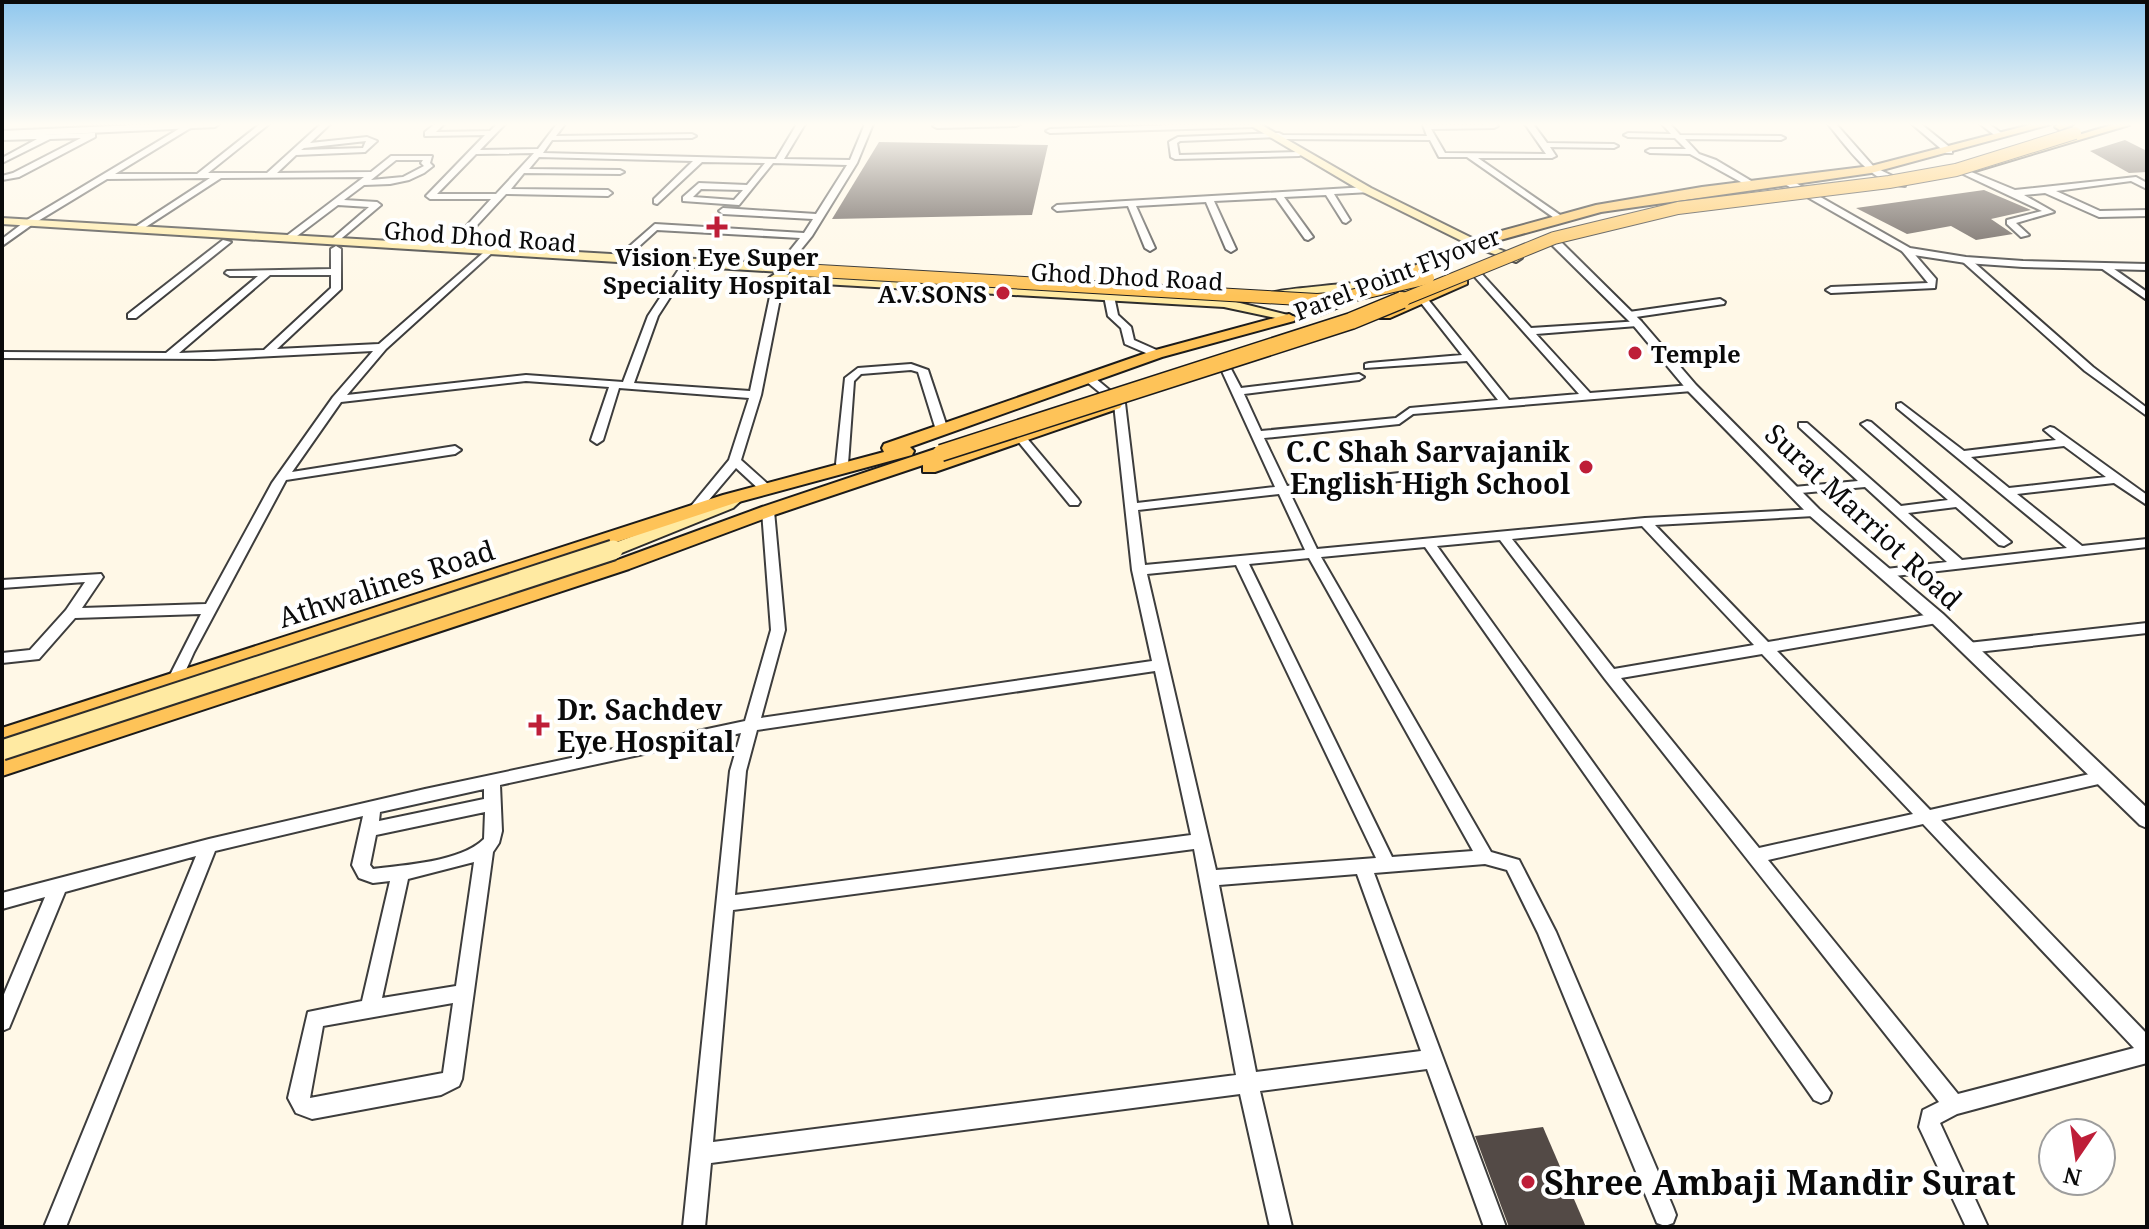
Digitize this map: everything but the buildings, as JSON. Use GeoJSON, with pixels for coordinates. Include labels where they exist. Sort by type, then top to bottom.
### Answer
{"type":"FeatureCollection","features":[{"type":"Feature","properties":{"kind":"main road"},"geometry":{"type":"LineString","coordinates":[[1351,181],[1516,258]]}},
{"type":"Feature","properties":{"kind":"main road"},"geometry":{"type":"LineString","coordinates":[[1366,181],[1482,242]]}},
{"type":"Feature","properties":{"kind":"main road"},"geometry":{"type":"LineString","coordinates":[[788,484],[842,464],[939,442],[1157,354],[1315,311],[1482,242],[1600,208],[1772,181]]}},
{"type":"Feature","properties":{"kind":"main road","name":"Parel Point Flyover"},"geometry":{"type":"LineString","coordinates":[[768,511],[828,491],[939,442],[1342,314],[1538,233],[1592,219],[1712,196],[1822,181]]}},
{"type":"Feature","properties":{"kind":"main road","name":"Parel Point Flyover"},"geometry":{"type":"LineString","coordinates":[[788,484],[1351,321],[1554,238],[1678,208],[1873,181]]}},
{"type":"Feature","properties":{"kind":"main road"},"geometry":{"type":"LineString","coordinates":[[828,491],[846,490],[929,468],[1341,330],[1428,297],[1555,242],[1652,217],[1725,204],[1915,181]]}},
{"type":"Feature","properties":{"kind":"main road"},"geometry":{"type":"LineString","coordinates":[[2,221],[27,226],[290,237],[336,245],[451,248],[486,254],[620,259],[1317,300],[1428,278]]}},
{"type":"Feature","properties":{"kind":"main road","name":"Ghod Dhod Road"},"geometry":{"type":"LineString","coordinates":[[2,228],[27,226],[226,242],[486,254],[682,271],[787,271],[1233,304],[1289,317]]}},
{"type":"Feature","properties":{"kind":"main road","name":"Ghod Dhod Road"},"geometry":{"type":"LineString","coordinates":[[787,271],[819,265],[1278,293],[1321,292],[1385,284],[1428,297]]}},
{"type":"Feature","properties":{"kind":"main road"},"geometry":{"type":"LineString","coordinates":[[1233,304],[1302,305],[1339,319],[1341,330]]}},
{"type":"Feature","properties":{"kind":"main road"},"geometry":{"type":"LineString","coordinates":[[1289,317],[1288,322],[1294,331],[1319,337]]}},
{"type":"Feature","properties":{"kind":"main road","name":"Athwalines Road"},"geometry":{"type":"LineString","coordinates":[[2,736],[693,511],[788,484]]}},
{"type":"Feature","properties":{"kind":"main road"},"geometry":{"type":"LineString","coordinates":[[2,750],[613,550],[727,505],[737,497]]}},
{"type":"Feature","properties":{"kind":"main road","name":"Athwalines Road"},"geometry":{"type":"LineString","coordinates":[[2,767],[622,565],[768,511]]}},
{"type":"Feature","properties":{"kind":"main road"},"geometry":{"type":"LineString","coordinates":[[2,775],[74,744]]}},
{"type":"Feature","properties":{"kind":"street"},"geometry":{"type":"LineString","coordinates":[[2,243],[101,181]]}},
{"type":"Feature","properties":{"kind":"street"},"geometry":{"type":"LineString","coordinates":[[138,229],[211,181]]}},
{"type":"Feature","properties":{"kind":"street"},"geometry":{"type":"LineString","coordinates":[[290,237],[363,182],[389,181]]}},
{"type":"Feature","properties":{"kind":"street"},"geometry":{"type":"LineString","coordinates":[[445,181],[430,196],[608,193]]}},
{"type":"Feature","properties":{"kind":"street"},"geometry":{"type":"LineString","coordinates":[[451,248],[512,181]]}},
{"type":"Feature","properties":{"kind":"street"},"geometry":{"type":"LineString","coordinates":[[657,201],[677,181]]}},
{"type":"Feature","properties":{"kind":"street"},"geometry":{"type":"LineString","coordinates":[[732,181],[751,185]]}},
{"type":"Feature","properties":{"kind":"street"},"geometry":{"type":"LineString","coordinates":[[751,185],[699,186],[686,199],[736,203],[754,181]]}},
{"type":"Feature","properties":{"kind":"street"},"geometry":{"type":"LineString","coordinates":[[693,511],[735,461],[787,271],[841,181]]}},
{"type":"Feature","properties":{"kind":"street"},"geometry":{"type":"LineString","coordinates":[[1506,181],[1560,219]]}},
{"type":"Feature","properties":{"kind":"street"},"geometry":{"type":"LineString","coordinates":[[1745,181],[1750,184]]}},
{"type":"Feature","properties":{"kind":"street"},"geometry":{"type":"LineString","coordinates":[[1786,181],[1907,251],[1933,281],[1932,286],[1831,290]]}},
{"type":"Feature","properties":{"kind":"street"},"geometry":{"type":"LineString","coordinates":[[1897,181],[1902,184]]}},
{"type":"Feature","properties":{"kind":"street"},"geometry":{"type":"LineString","coordinates":[[1988,181],[2050,212],[2010,222],[2024,235]]}},
{"type":"Feature","properties":{"kind":"street"},"geometry":{"type":"LineString","coordinates":[[2014,193],[2124,181]]}},
{"type":"Feature","properties":{"kind":"street"},"geometry":{"type":"LineString","coordinates":[[1057,208],[1367,190]]}},
{"type":"Feature","properties":{"kind":"street"},"geometry":{"type":"LineString","coordinates":[[2046,190],[2099,214],[2147,213]]}},
{"type":"Feature","properties":{"kind":"street"},"geometry":{"type":"LineString","coordinates":[[1328,192],[1346,220]]}},
{"type":"Feature","properties":{"kind":"street"},"geometry":{"type":"LineString","coordinates":[[1278,195],[1308,237]]}},
{"type":"Feature","properties":{"kind":"street"},"geometry":{"type":"LineString","coordinates":[[1209,199],[1231,249]]}},
{"type":"Feature","properties":{"kind":"street"},"geometry":{"type":"LineString","coordinates":[[267,353],[332,294],[337,284],[336,245],[377,205],[337,202]]}},
{"type":"Feature","properties":{"kind":"street"},"geometry":{"type":"LineString","coordinates":[[1131,204],[1150,248]]}},
{"type":"Feature","properties":{"kind":"street"},"geometry":{"type":"LineString","coordinates":[[679,209],[818,217]]}},
{"type":"Feature","properties":{"kind":"street"},"geometry":{"type":"LineString","coordinates":[[620,259],[655,227],[807,236]]}},
{"type":"Feature","properties":{"kind":"street"},"geometry":{"type":"LineString","coordinates":[[132,316],[226,242]]}},
{"type":"Feature","properties":{"kind":"street","name":"Surat Marriot Road"},"geometry":{"type":"LineString","coordinates":[[1555,242],[1633,319],[1692,388],[1814,512],[1937,618],[2147,820]]}},
{"type":"Feature","properties":{"kind":"street"},"geometry":{"type":"LineString","coordinates":[[1907,251],[1966,260],[2146,267]]}},
{"type":"Feature","properties":{"kind":"street"},"geometry":{"type":"LineString","coordinates":[[176,711],[174,681],[282,477],[337,399],[382,347],[486,254]]}},
{"type":"Feature","properties":{"kind":"street"},"geometry":{"type":"LineString","coordinates":[[1966,260],[2089,369],[2147,413]]}},
{"type":"Feature","properties":{"kind":"street"},"geometry":{"type":"LineString","coordinates":[[2104,266],[2147,297]]}},
{"type":"Feature","properties":{"kind":"street"},"geometry":{"type":"LineString","coordinates":[[597,440],[653,316],[682,271]]}},
{"type":"Feature","properties":{"kind":"street"},"geometry":{"type":"LineString","coordinates":[[170,355],[268,272]]}},
{"type":"Feature","properties":{"kind":"street"},"geometry":{"type":"LineString","coordinates":[[230,273],[337,272]]}},
{"type":"Feature","properties":{"kind":"street"},"geometry":{"type":"LineString","coordinates":[[1477,274],[1587,396]]}},
{"type":"Feature","properties":{"kind":"street"},"geometry":{"type":"LineString","coordinates":[[1109,296],[1113,316],[1124,324],[1129,342],[1157,354]]}},
{"type":"Feature","properties":{"kind":"street"},"geometry":{"type":"LineString","coordinates":[[1428,297],[1506,403]]}},
{"type":"Feature","properties":{"kind":"street"},"geometry":{"type":"LineString","coordinates":[[1529,331],[1633,319],[1720,302]]}},
{"type":"Feature","properties":{"kind":"street"},"geometry":{"type":"LineString","coordinates":[[2,355],[267,353],[382,347]]}},
{"type":"Feature","properties":{"kind":"street"},"geometry":{"type":"LineString","coordinates":[[1369,366],[1470,358]]}},
{"type":"Feature","properties":{"kind":"street"},"geometry":{"type":"LineString","coordinates":[[842,464],[849,380],[858,371],[911,367],[923,370],[939,442]]}},
{"type":"Feature","properties":{"kind":"street"},"geometry":{"type":"LineString","coordinates":[[1226,369],[1312,552],[1485,857]]}},
{"type":"Feature","properties":{"kind":"street"},"geometry":{"type":"LineString","coordinates":[[1236,392],[1359,377]]}},
{"type":"Feature","properties":{"kind":"street"},"geometry":{"type":"LineString","coordinates":[[337,399],[518,378],[755,395]]}},
{"type":"Feature","properties":{"kind":"street"},"geometry":{"type":"LineString","coordinates":[[1091,380],[1119,403],[1139,570],[1209,878],[1248,1083],[1281,1227]]}},
{"type":"Feature","properties":{"kind":"street"},"geometry":{"type":"LineString","coordinates":[[1257,435],[1399,421],[1410,411],[1692,388]]}},
{"type":"Feature","properties":{"kind":"street"},"geometry":{"type":"LineString","coordinates":[[1901,406],[2079,551]]}},
{"type":"Feature","properties":{"kind":"street"},"geometry":{"type":"LineString","coordinates":[[1867,424],[2004,542]]}},
{"type":"Feature","properties":{"kind":"street"},"geometry":{"type":"LineString","coordinates":[[1803,425],[1959,565]]}},
{"type":"Feature","properties":{"kind":"street"},"geometry":{"type":"LineString","coordinates":[[2050,430],[2147,501]]}},
{"type":"Feature","properties":{"kind":"street"},"geometry":{"type":"LineString","coordinates":[[1021,438],[1074,502]]}},
{"type":"Feature","properties":{"kind":"street"},"geometry":{"type":"LineString","coordinates":[[1961,455],[2065,442]]}},
{"type":"Feature","properties":{"kind":"street"},"geometry":{"type":"LineString","coordinates":[[282,477],[455,450]]}},
{"type":"Feature","properties":{"kind":"street"},"geometry":{"type":"LineString","coordinates":[[735,461],[766,489]]}},
{"type":"Feature","properties":{"kind":"street"},"geometry":{"type":"LineString","coordinates":[[1131,507],[1408,476]]}},
{"type":"Feature","properties":{"kind":"street"},"geometry":{"type":"LineString","coordinates":[[2007,492],[2117,479]]}},
{"type":"Feature","properties":{"kind":"street"},"geometry":{"type":"LineString","coordinates":[[1794,491],[1869,483]]}},
{"type":"Feature","properties":{"kind":"street"},"geometry":{"type":"LineString","coordinates":[[1899,510],[1959,503]]}},
{"type":"Feature","properties":{"kind":"street"},"geometry":{"type":"LineString","coordinates":[[694,1227],[738,771],[778,630],[768,511]]}},
{"type":"Feature","properties":{"kind":"street"},"geometry":{"type":"LineString","coordinates":[[1139,570],[1502,534],[1814,512]]}},
{"type":"Feature","properties":{"kind":"street"},"geometry":{"type":"LineString","coordinates":[[1645,522],[2147,1051],[1954,1105],[1930,1117],[1929,1127],[1977,1227]]}},
{"type":"Feature","properties":{"kind":"street"},"geometry":{"type":"LineString","coordinates":[[1502,534],[1610,675],[1954,1105]]}},
{"type":"Feature","properties":{"kind":"street"},"geometry":{"type":"LineString","coordinates":[[1427,541],[1821,1093]]}},
{"type":"Feature","properties":{"kind":"street"},"geometry":{"type":"LineString","coordinates":[[1886,573],[2147,543]]}},
{"type":"Feature","properties":{"kind":"street"},"geometry":{"type":"LineString","coordinates":[[1241,561],[1388,866]]}},
{"type":"Feature","properties":{"kind":"street"},"geometry":{"type":"LineString","coordinates":[[2,584],[96,577],[71,613],[34,655],[2,658]]}},
{"type":"Feature","properties":{"kind":"street"},"geometry":{"type":"LineString","coordinates":[[71,613],[210,609]]}},
{"type":"Feature","properties":{"kind":"street"},"geometry":{"type":"LineString","coordinates":[[1610,675],[1937,618]]}},
{"type":"Feature","properties":{"kind":"street"},"geometry":{"type":"LineString","coordinates":[[1968,648],[2147,628]]}},
{"type":"Feature","properties":{"kind":"street"},"geometry":{"type":"LineString","coordinates":[[2,901],[209,846],[491,780],[751,725],[1160,665]]}},
{"type":"Feature","properties":{"kind":"street"},"geometry":{"type":"LineString","coordinates":[[1755,856],[2103,777]]}},
{"type":"Feature","properties":{"kind":"street"},"geometry":{"type":"LineString","coordinates":[[373,808],[361,865],[365,873],[373,876],[401,873],[474,856],[491,843],[494,834],[491,780]]}},
{"type":"Feature","properties":{"kind":"street"},"geometry":{"type":"LineString","coordinates":[[368,830],[491,804]]}},
{"type":"Feature","properties":{"kind":"street"},"geometry":{"type":"LineString","coordinates":[[725,904],[1200,841]]}},
{"type":"Feature","properties":{"kind":"street"},"geometry":{"type":"LineString","coordinates":[[55,1227],[209,846]]}},
{"type":"Feature","properties":{"kind":"street"},"geometry":{"type":"LineString","coordinates":[[464,993],[315,1018],[298,1098],[303,1106],[312,1109],[441,1085],[452,1079],[485,849]]}},
{"type":"Feature","properties":{"kind":"street"},"geometry":{"type":"LineString","coordinates":[[1209,878],[1485,857],[1513,865],[1547,932],[1665,1215]]}},
{"type":"Feature","properties":{"kind":"street"},"geometry":{"type":"LineString","coordinates":[[1364,868],[1495,1227]]}},
{"type":"Feature","properties":{"kind":"street"},"geometry":{"type":"LineString","coordinates":[[370,1009],[401,873]]}},
{"type":"Feature","properties":{"kind":"street"},"geometry":{"type":"LineString","coordinates":[[2,1022],[58,887]]}},
{"type":"Feature","properties":{"kind":"street"},"geometry":{"type":"LineString","coordinates":[[701,1154],[1433,1059]]}},
{"type":"Feature","properties":{"kind":"place","name":"Vision Eye Super Speciality Hospital"},"geometry":{"type":"Point","coordinates":[717,227]}},
{"type":"Feature","properties":{"kind":"place","name":"A.V.SONS"},"geometry":{"type":"Point","coordinates":[1003,293]}},
{"type":"Feature","properties":{"kind":"place","name":"Temple"},"geometry":{"type":"Point","coordinates":[1635,353]}},
{"type":"Feature","properties":{"kind":"place","name":"C.C Shah Sarvajanik English High School"},"geometry":{"type":"Point","coordinates":[1586,467]}},
{"type":"Feature","properties":{"kind":"place","name":"Dr. Sachdev Eye Hospital"},"geometry":{"type":"Point","coordinates":[539,725]}},
{"type":"Feature","properties":{"kind":"place","name":"Shree Ambaji Mandir Surat"},"geometry":{"type":"Point","coordinates":[1528,1182]}}]}
